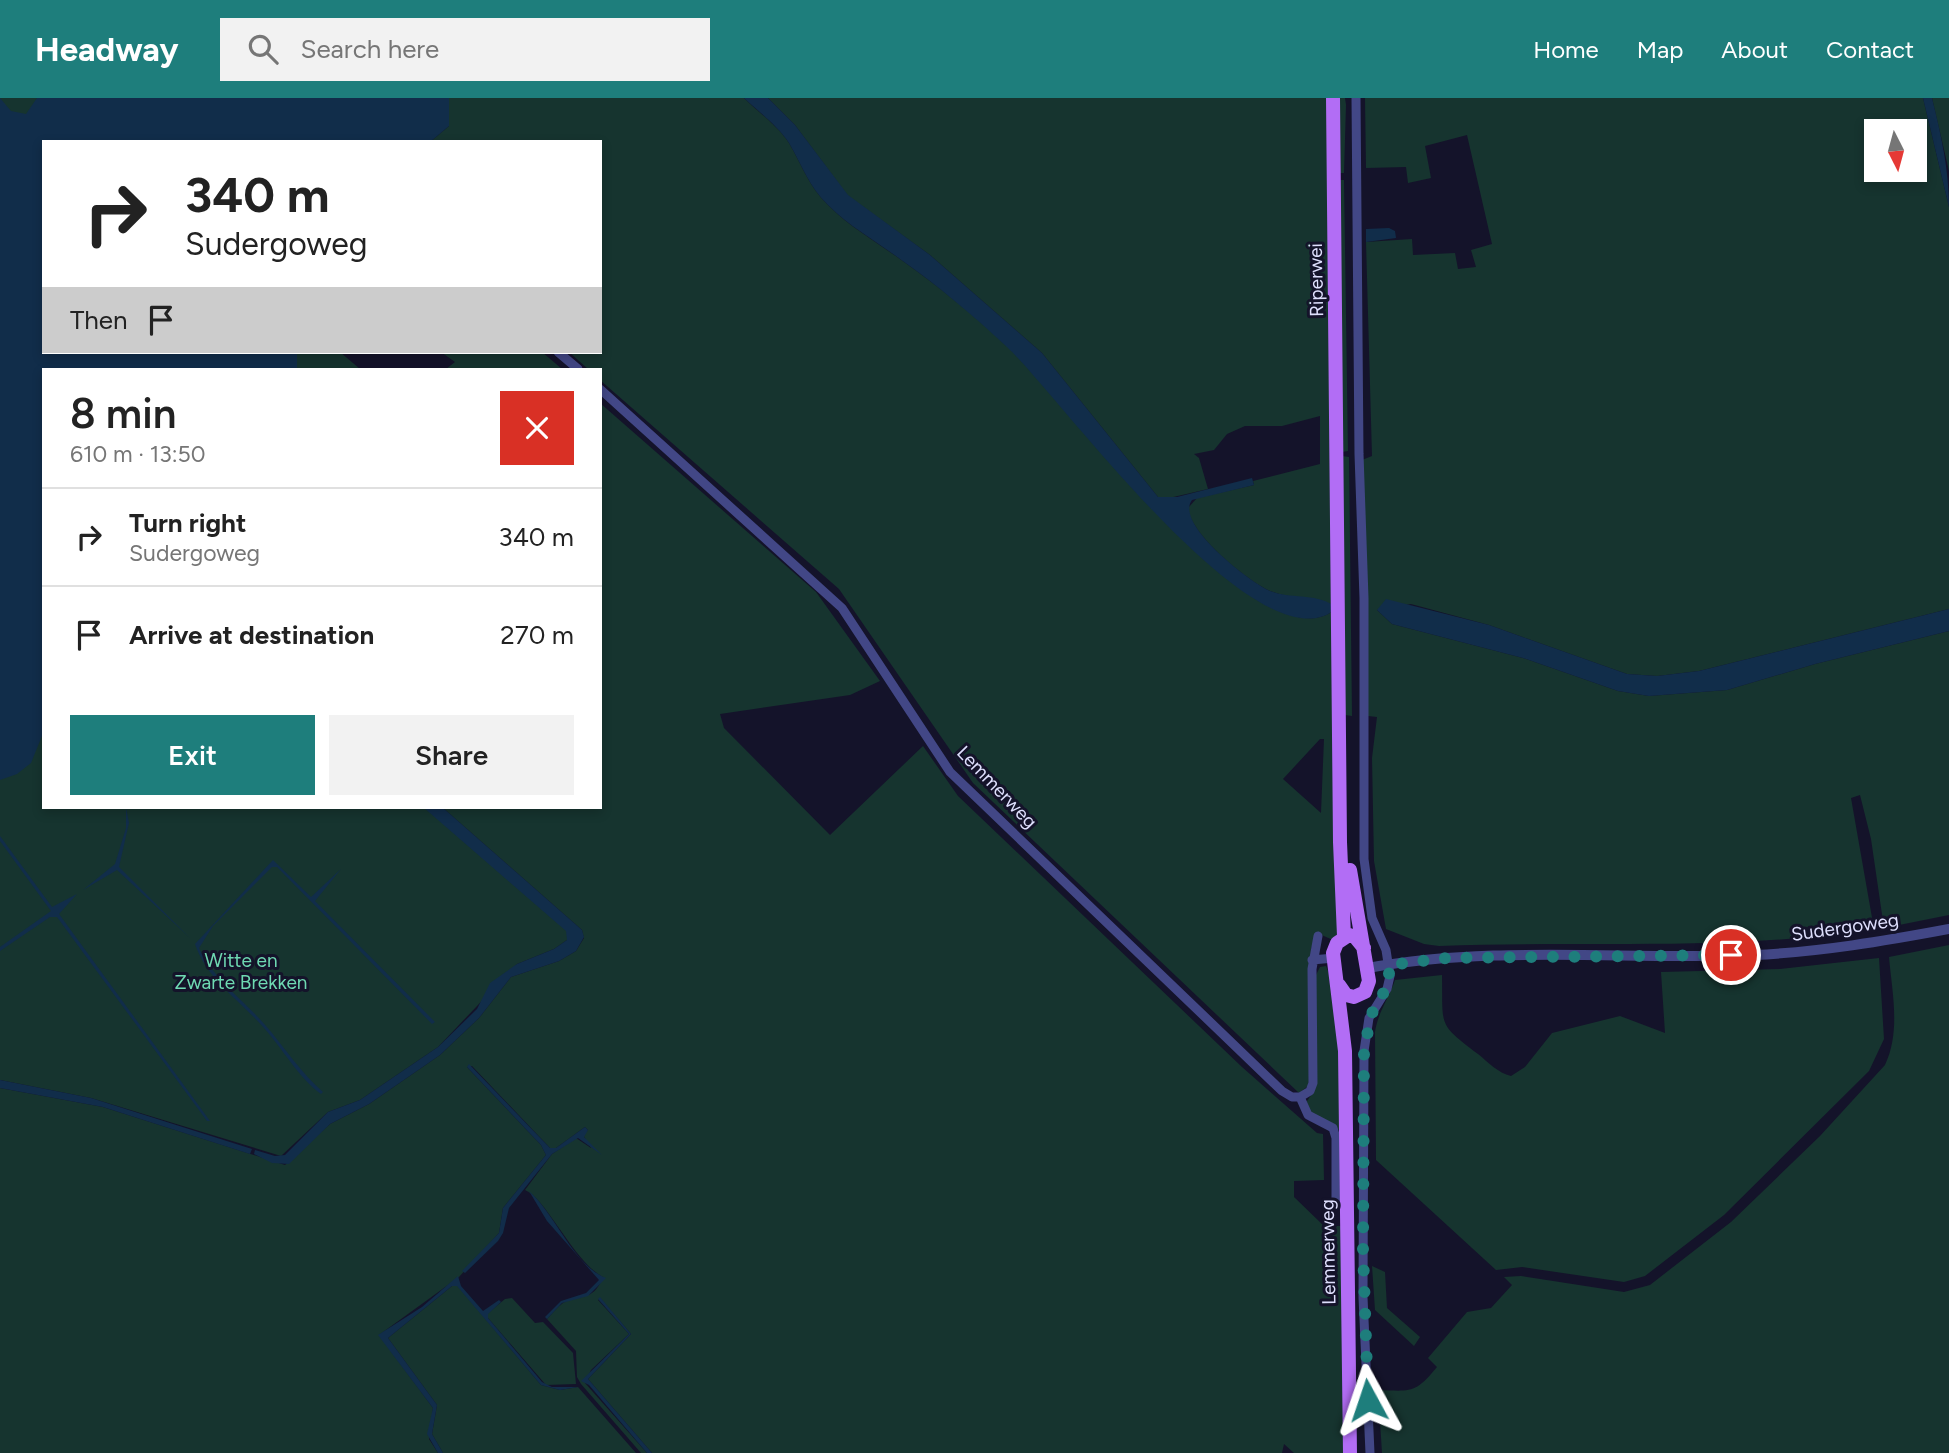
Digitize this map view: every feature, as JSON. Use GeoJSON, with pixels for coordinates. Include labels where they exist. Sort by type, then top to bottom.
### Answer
{"type":"FeatureCollection","features":[{"type":"Feature","properties":{"kind":"main road","name":"Riperwei"},"geometry":{"type":"LineString","coordinates":[[1333,98],[1343,836]]}},
{"type":"Feature","properties":{"kind":"main road"},"geometry":{"type":"LineString","coordinates":[[1334,958],[1334,947],[1344,936],[1343,836]]}},
{"type":"Feature","properties":{"kind":"main road"},"geometry":{"type":"LineString","coordinates":[[1343,836],[1368,968]]}},
{"type":"Feature","properties":{"kind":"main road"},"geometry":{"type":"LineString","coordinates":[[1344,936],[1353,936],[1364,948]]}},
{"type":"Feature","properties":{"kind":"main road","name":"Lemmerweg"},"geometry":{"type":"LineString","coordinates":[[1334,958],[1345,1051],[1350,1453]]}},
{"type":"Feature","properties":{"kind":"main road","name":"Lemmerweg"},"geometry":{"type":"LineString","coordinates":[[1345,1051],[1356,997],[1368,988],[1368,968]]}},
{"type":"Feature","properties":{"kind":"main road"},"geometry":{"type":"LineString","coordinates":[[1338,984],[1346,995],[1356,997]]}},
{"type":"Feature","properties":{"kind":"street"},"geometry":{"type":"LineString","coordinates":[[1356,98],[1359,454],[1364,598],[1364,873],[1371,918],[1389,965]]}},
{"type":"Feature","properties":{"kind":"street"},"geometry":{"type":"LineString","coordinates":[[560,354],[577,368]]}},
{"type":"Feature","properties":{"kind":"street","name":"Lemmerweg"},"geometry":{"type":"LineString","coordinates":[[602,392],[842,608],[950,772],[1282,1091],[1292,1097],[1300,1097],[1306,1113],[1335,1132],[1336,1206]]}},
{"type":"Feature","properties":{"kind":"street","name":"Sudergoweg"},"geometry":{"type":"LineString","coordinates":[[1368,968],[1446,958],[1755,955],[1882,942],[1949,929]]}},
{"type":"Feature","properties":{"kind":"street"},"geometry":{"type":"LineString","coordinates":[[1300,1097],[1311,1089],[1313,1078],[1312,960],[1318,936]]}},
{"type":"Feature","properties":{"kind":"street"},"geometry":{"type":"LineString","coordinates":[[1312,960],[1334,958]]}},
{"type":"Feature","properties":{"kind":"street","name":"Lemmerweg"},"geometry":{"type":"LineString","coordinates":[[1370,1453],[1364,1324],[1364,1051],[1371,1015],[1389,983],[1389,965]]}},
{"type":"Feature","properties":{"kind":"green space","name":"Witte en Zwarte Brekken"},"geometry":{"type":"Polygon","coordinates":[[[0,98],[444,98],[42,140],[42,354],[281,368],[42,368],[42,809],[430,809],[569,931],[567,940],[554,949],[517,964],[438,1047],[360,1100],[328,1112],[281,1156],[91,1098],[0,1080],[0,98]]]}},
{"type":"Feature","properties":{"kind":"green space"},"geometry":{"type":"Polygon","coordinates":[[[449,98],[744,98],[774,125],[789,143],[821,198],[836,213],[941,290],[1007,346],[1113,466],[1210,564],[1257,600],[1299,617],[1333,611],[1343,927],[1333,940],[1317,933],[1311,949],[1308,1086],[1299,1093],[973,783],[839,589],[602,382],[602,368],[587,368],[571,354],[602,354],[602,140],[432,140],[449,126],[449,98]],[[1320,739],[1283,779],[1321,813],[1324,739],[1320,739]]]}},
{"type":"Feature","properties":{"kind":"green space"},"geometry":{"type":"Polygon","coordinates":[[[768,98],[1327,98],[1333,605],[1278,594],[1260,585],[1234,567],[1208,543],[1191,519],[1188,508],[1197,498],[1254,485],[1253,481],[1320,464],[1320,416],[1282,426],[1245,426],[1227,434],[1214,450],[1194,454],[1199,458],[1208,489],[1169,498],[1158,497],[1042,353],[930,255],[848,196],[795,125],[768,98]]]}},
{"type":"Feature","properties":{"kind":"green space"},"geometry":{"type":"Polygon","coordinates":[[[1338,98],[1345,98],[1346,105],[1344,173],[1339,173],[1338,98]]]}},
{"type":"Feature","properties":{"kind":"green space"},"geometry":{"type":"Polygon","coordinates":[[[1365,98],[1923,98],[1949,207],[1949,609],[1699,671],[1657,676],[1627,674],[1489,625],[1411,604],[1377,610],[1392,624],[1523,658],[1618,691],[1649,696],[1727,690],[1815,664],[1949,631],[1949,915],[1884,928],[1871,839],[1860,795],[1851,798],[1874,929],[1766,941],[1439,946],[1424,944],[1386,929],[1374,861],[1372,758],[1377,717],[1368,716],[1362,460],[1372,456],[1366,242],[1412,239],[1413,255],[1455,253],[1458,269],[1476,267],[1471,250],[1492,244],[1467,135],[1425,146],[1431,178],[1408,183],[1406,167],[1366,168],[1365,98]]]}},
{"type":"Feature","properties":{"kind":"green space"},"geometry":{"type":"Polygon","coordinates":[[[1932,98],[1949,98],[1949,171],[1932,98]]]}},
{"type":"Feature","properties":{"kind":"green space"},"geometry":{"type":"Polygon","coordinates":[[[1339,180],[1344,180],[1348,451],[1342,452],[1339,180]]]}},
{"type":"Feature","properties":{"kind":"green space"},"geometry":{"type":"Polygon","coordinates":[[[297,354],[342,354],[359,368],[297,368],[297,354]]]}},
{"type":"Feature","properties":{"kind":"green space"},"geometry":{"type":"Polygon","coordinates":[[[444,354],[544,354],[561,368],[447,368],[455,362],[444,354]]]}},
{"type":"Feature","properties":{"kind":"green space"},"geometry":{"type":"Polygon","coordinates":[[[602,405],[816,592],[880,681],[850,695],[720,714],[724,728],[830,835],[923,746],[958,796],[1242,1067],[1317,1133],[1323,1134],[1324,1180],[1294,1181],[1294,1197],[1324,1226],[1342,1226],[1345,1453],[1294,1453],[1284,1444],[1282,1453],[652,1453],[588,1379],[631,1334],[600,1298],[598,1300],[629,1334],[591,1370],[585,1383],[647,1453],[641,1453],[581,1384],[577,1377],[576,1351],[547,1319],[563,1303],[594,1291],[603,1277],[582,1258],[542,1205],[525,1190],[552,1154],[576,1138],[591,1148],[583,1135],[588,1130],[585,1127],[556,1148],[550,1148],[472,1066],[467,1067],[541,1145],[546,1155],[503,1208],[499,1233],[459,1277],[379,1335],[433,1408],[429,1439],[438,1453],[0,1453],[0,1088],[103,1107],[285,1165],[330,1124],[369,1104],[440,1055],[479,1018],[511,977],[559,961],[576,951],[584,938],[582,930],[444,809],[602,809],[602,405]]]}},
{"type":"Feature","properties":{"kind":"green space"},"geometry":{"type":"Polygon","coordinates":[[[1342,456],[1349,457],[1352,716],[1345,715],[1342,456]]]}},
{"type":"Feature","properties":{"kind":"green space"},"geometry":{"type":"Polygon","coordinates":[[[1949,945],[1949,1453],[1382,1453],[1378,1390],[1412,1389],[1423,1382],[1437,1367],[1428,1358],[1467,1312],[1491,1308],[1512,1285],[1504,1277],[1521,1276],[1624,1292],[1650,1285],[1731,1222],[1820,1136],[1885,1065],[1894,1025],[1889,957],[1949,945]]]}},
{"type":"Feature","properties":{"kind":"green space"},"geometry":{"type":"Polygon","coordinates":[[[1879,958],[1884,1039],[1869,1071],[1724,1215],[1645,1276],[1624,1282],[1522,1267],[1496,1270],[1376,1160],[1375,1032],[1395,980],[1442,975],[1443,1015],[1449,1029],[1493,1067],[1511,1076],[1525,1067],[1552,1033],[1620,1016],[1665,1033],[1661,972],[1780,969],[1879,958]]]}},
{"type":"Feature","properties":{"kind":"green space"},"geometry":{"type":"Polygon","coordinates":[[[1326,966],[1336,990],[1341,1131],[1311,1114],[1305,1104],[1314,1091],[1316,975],[1320,967],[1326,966]]]}},
{"type":"Feature","properties":{"kind":"green space"},"geometry":{"type":"Polygon","coordinates":[[[1372,1266],[1385,1272],[1387,1308],[1420,1337],[1414,1346],[1375,1310],[1372,1266]]]}},
{"type":"Feature","properties":{"kind":"green space"},"geometry":{"type":"Polygon","coordinates":[[[457,1285],[541,1385],[560,1390],[578,1387],[636,1453],[443,1453],[432,1434],[437,1405],[388,1338],[452,1286],[457,1285]]]}},
{"type":"Feature","properties":{"kind":"green space"},"geometry":{"type":"Polygon","coordinates":[[[512,1298],[535,1323],[543,1322],[573,1353],[576,1384],[546,1385],[488,1318],[487,1314],[505,1299],[512,1298]]]}},
{"type":"Feature","properties":{"kind":"water"},"geometry":{"type":"Polygon","coordinates":[[[0,98],[11,111],[26,114],[37,98],[449,98],[449,126],[432,140],[42,140],[42,354],[297,354],[297,368],[42,368],[42,736],[31,763],[17,774],[0,780],[0,98]]]}},
{"type":"Feature","properties":{"kind":"water"},"geometry":{"type":"Polygon","coordinates":[[[744,98],[768,98],[795,125],[848,195],[930,255],[1042,353],[1158,497],[1177,497],[1252,478],[1254,485],[1192,500],[1189,510],[1194,523],[1217,551],[1260,585],[1278,593],[1326,601],[1333,605],[1333,611],[1299,618],[1256,600],[1209,565],[1112,467],[1007,347],[941,290],[854,227],[821,198],[785,137],[744,98]]]}},
{"type":"Feature","properties":{"kind":"water"},"geometry":{"type":"Polygon","coordinates":[[[1923,98],[1932,98],[1946,166],[1949,207],[1923,98]]]}},
{"type":"Feature","properties":{"kind":"water"},"geometry":{"type":"Polygon","coordinates":[[[1389,228],[1395,231],[1396,238],[1366,242],[1366,229],[1389,228]]]}},
{"type":"Feature","properties":{"kind":"water"},"geometry":{"type":"Polygon","coordinates":[[[1386,599],[1489,625],[1627,674],[1657,676],[1699,671],[1949,609],[1949,631],[1815,664],[1727,690],[1649,696],[1618,691],[1523,658],[1392,624],[1377,610],[1386,599]]]}},
{"type":"Feature","properties":{"kind":"water"},"geometry":{"type":"Polygon","coordinates":[[[126,809],[129,823],[119,867],[190,938],[117,870],[83,890],[115,864],[126,828],[126,809]]]}},
{"type":"Feature","properties":{"kind":"water"},"geometry":{"type":"Polygon","coordinates":[[[425,809],[444,809],[582,930],[584,937],[576,951],[559,961],[511,977],[479,1018],[440,1055],[369,1104],[330,1124],[289,1164],[272,1163],[254,1154],[255,1150],[275,1156],[285,1155],[328,1112],[360,1100],[438,1047],[477,1009],[490,983],[517,964],[554,949],[567,940],[566,931],[425,809]]]}},
{"type":"Feature","properties":{"kind":"water"},"geometry":{"type":"Polygon","coordinates":[[[0,836],[52,907],[77,894],[59,914],[210,1121],[207,1121],[57,917],[50,917],[0,951],[0,947],[51,911],[0,841],[0,836]]]}},
{"type":"Feature","properties":{"kind":"water"},"geometry":{"type":"Polygon","coordinates":[[[273,860],[311,897],[341,869],[315,901],[435,1022],[432,1024],[277,867],[272,867],[213,926],[199,948],[213,970],[266,1026],[300,1069],[323,1092],[321,1094],[298,1071],[264,1028],[216,979],[200,957],[195,944],[273,860]]]}},
{"type":"Feature","properties":{"kind":"water"},"geometry":{"type":"Polygon","coordinates":[[[469,1064],[550,1148],[556,1148],[585,1127],[588,1130],[584,1137],[602,1155],[578,1138],[552,1154],[509,1208],[503,1233],[498,1241],[465,1273],[462,1271],[499,1233],[503,1208],[546,1155],[541,1145],[467,1067],[469,1064]]]}},
{"type":"Feature","properties":{"kind":"water"},"geometry":{"type":"Polygon","coordinates":[[[0,1080],[91,1098],[252,1149],[250,1154],[103,1107],[0,1088],[0,1080]]]}},
{"type":"Feature","properties":{"kind":"water"},"geometry":{"type":"Polygon","coordinates":[[[529,1191],[574,1251],[594,1272],[606,1278],[588,1296],[562,1303],[547,1319],[545,1317],[561,1301],[586,1293],[599,1280],[547,1221],[529,1191]]]}},
{"type":"Feature","properties":{"kind":"water"},"geometry":{"type":"Polygon","coordinates":[[[458,1276],[461,1286],[483,1311],[499,1300],[501,1302],[488,1314],[488,1318],[542,1382],[552,1387],[578,1387],[560,1390],[541,1385],[457,1286],[452,1286],[388,1338],[437,1405],[432,1434],[443,1453],[438,1453],[427,1434],[433,1408],[378,1335],[422,1307],[458,1276]]]}},
{"type":"Feature","properties":{"kind":"water"},"geometry":{"type":"Polygon","coordinates":[[[600,1297],[631,1334],[588,1379],[652,1453],[647,1453],[589,1385],[581,1381],[629,1334],[598,1299],[600,1297]]]}},
{"type":"Feature","properties":{"kind":"route"},"geometry":{"type":"LineString","coordinates":[[1368,1400],[1364,1364],[1364,1051],[1371,1015],[1389,983],[1389,965],[1446,958],[1731,955]]}}]}
